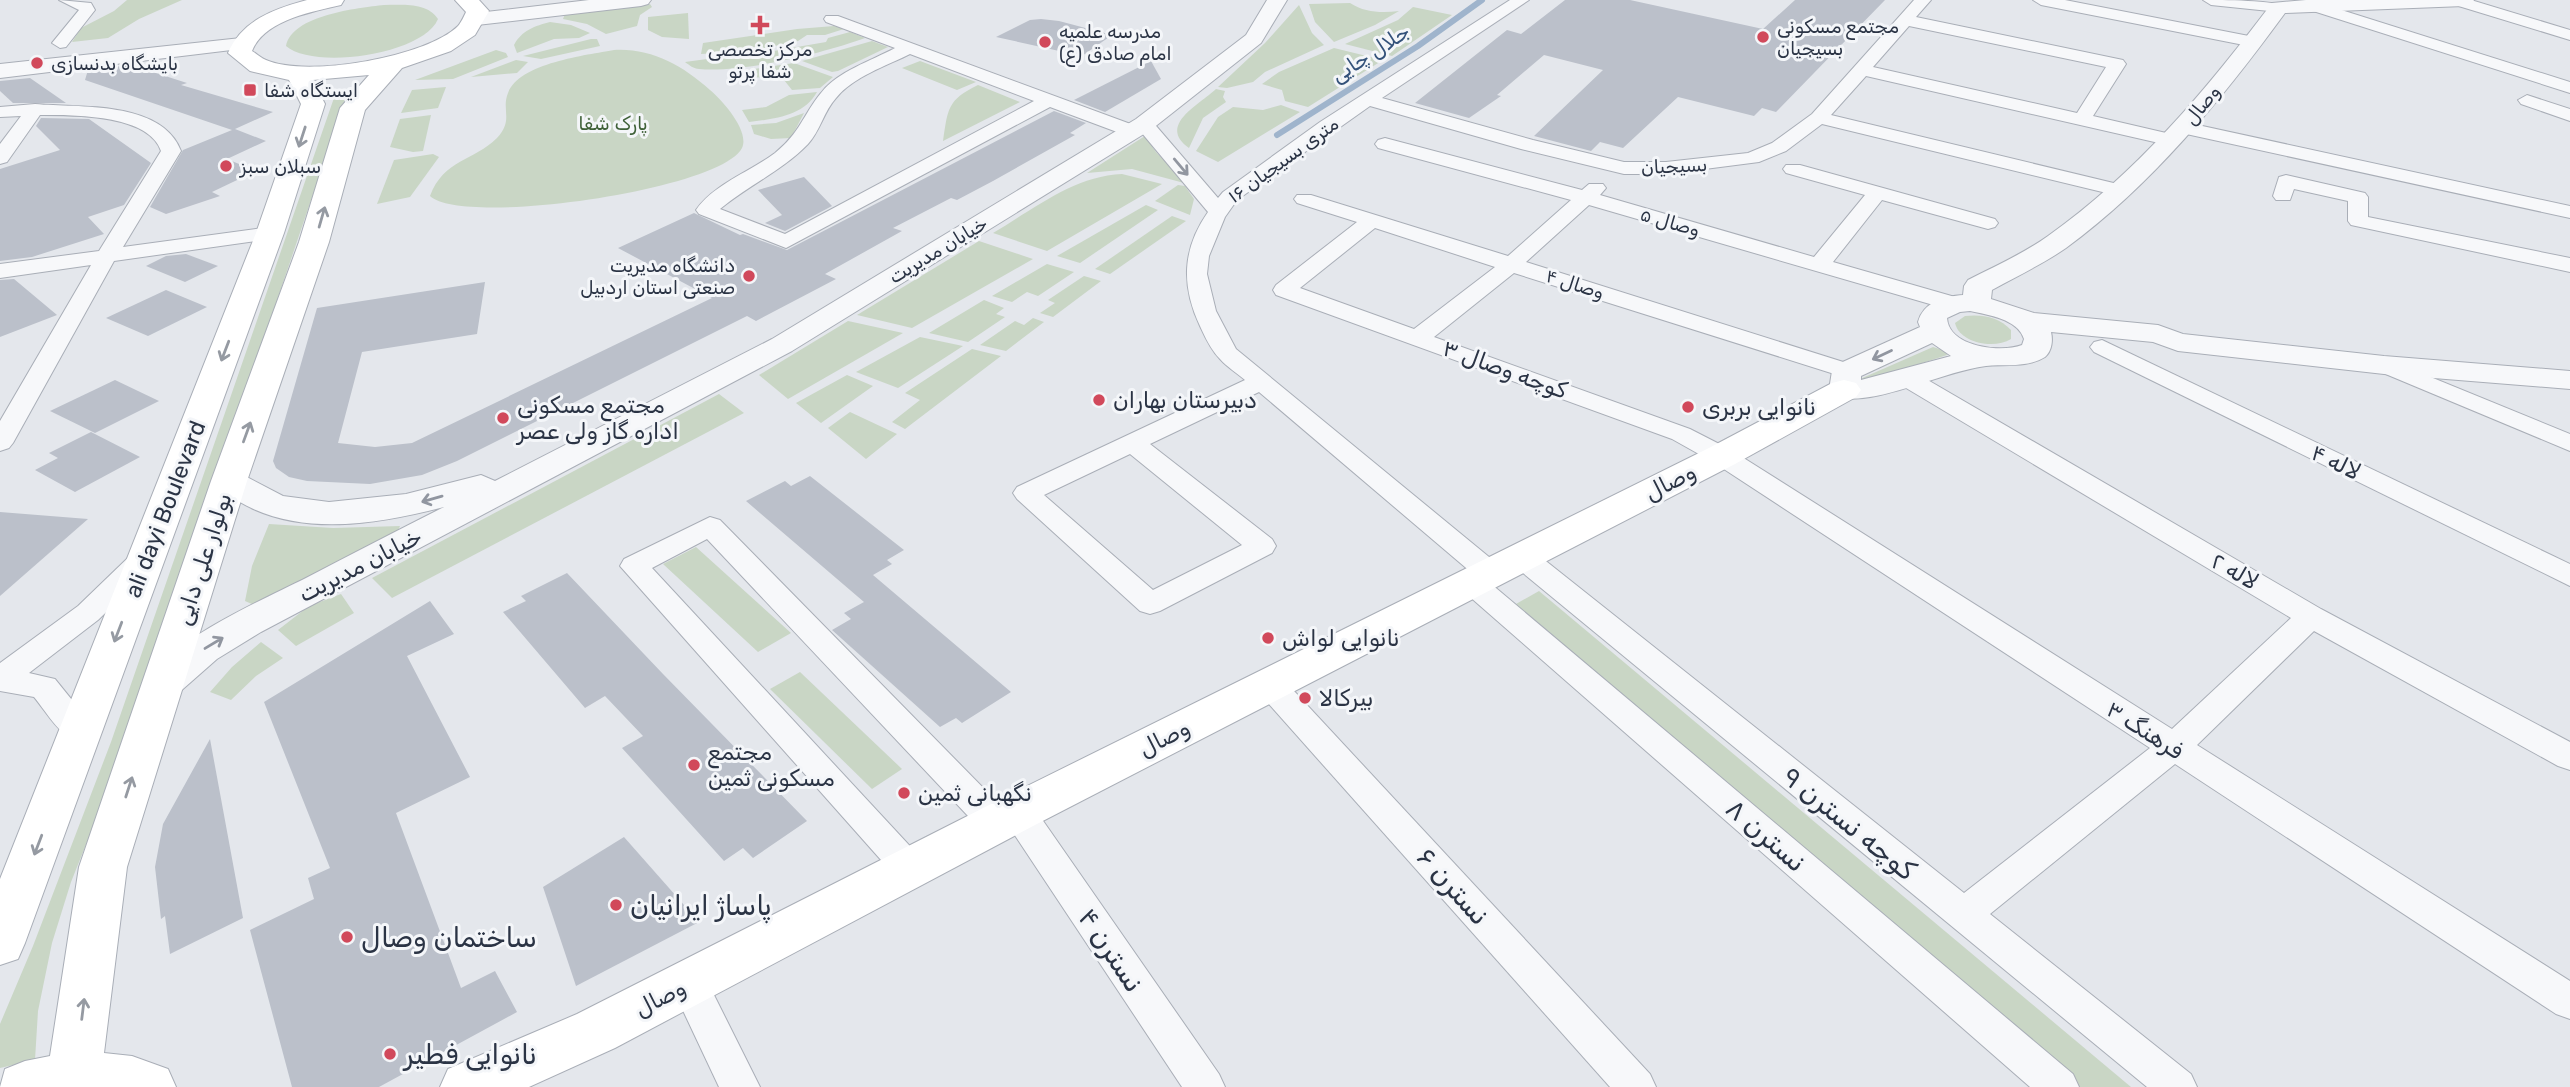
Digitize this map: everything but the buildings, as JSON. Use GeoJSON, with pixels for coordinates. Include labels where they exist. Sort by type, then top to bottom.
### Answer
{"type":"FeatureCollection","features":[{"type":"Feature","properties":{"kind":"main road"},"geometry":{"type":"LineString","coordinates":[[333,0],[275,18],[253,31],[241,44],[240,53],[245,61],[257,67],[298,74],[350,71],[393,63],[450,42],[468,31],[472,10]]}},
{"type":"Feature","properties":{"kind":"main road","name":"بولوار علی دایی"},"geometry":{"type":"LineString","coordinates":[[50,1082],[103,867],[229,481],[314,242],[353,108],[393,63]]}},
{"type":"Feature","properties":{"kind":"main road","name":"ali dayi Boulevard"},"geometry":{"type":"LineString","coordinates":[[0,943],[270,233],[313,104],[298,74]]}},
{"type":"Feature","properties":{"kind":"main road","name":"وصال"},"geometry":{"type":"LineString","coordinates":[[468,1085],[596,1031],[1007,818],[1722,456],[1845,380]]}},
{"type":"Feature","properties":{"kind":"main road"},"geometry":{"type":"LineString","coordinates":[[50,1082],[122,1078],[148,1087]]}},
{"type":"Feature","properties":{"kind":"street"},"geometry":{"type":"LineString","coordinates":[[60,43],[87,10],[85,6],[67,0]]}},
{"type":"Feature","properties":{"kind":"street"},"geometry":{"type":"LineString","coordinates":[[472,10],[642,0]]}},
{"type":"Feature","properties":{"kind":"street","name":"خیابان مدیریت"},"geometry":{"type":"LineString","coordinates":[[161,686],[204,649],[248,623],[782,345],[1144,124],[1254,39],[1277,0]]}},
{"type":"Feature","properties":{"kind":"street","name":"۱۶ متری بسیجیان"},"geometry":{"type":"LineString","coordinates":[[1495,571],[1227,353],[1199,304],[1196,276],[1198,253],[1224,203],[1367,100],[1521,0]]}},
{"type":"Feature","properties":{"kind":"street","name":"بسیجیان"},"geometry":{"type":"LineString","coordinates":[[1367,100],[1528,145],[1624,168],[1666,168],[1752,158],[1779,147],[1819,118],[1923,0]]}},
{"type":"Feature","properties":{"kind":"street"},"geometry":{"type":"LineString","coordinates":[[2041,0],[2254,42]]}},
{"type":"Feature","properties":{"kind":"street"},"geometry":{"type":"LineString","coordinates":[[2211,0],[2279,7],[2461,1],[2570,35]]}},
{"type":"Feature","properties":{"kind":"street","name":"وصال"},"geometry":{"type":"LineString","coordinates":[[1966,304],[1978,286],[2056,243],[2119,190],[2178,134],[2254,42],[2279,7]]}},
{"type":"Feature","properties":{"kind":"street"},"geometry":{"type":"LineString","coordinates":[[2316,7],[2570,88]]}},
{"type":"Feature","properties":{"kind":"street"},"geometry":{"type":"LineString","coordinates":[[832,19],[1047,101],[1144,124],[1224,203]]}},
{"type":"Feature","properties":{"kind":"street"},"geometry":{"type":"LineString","coordinates":[[1905,20],[2117,64],[2082,119]]}},
{"type":"Feature","properties":{"kind":"street"},"geometry":{"type":"LineString","coordinates":[[0,71],[241,44]]}},
{"type":"Feature","properties":{"kind":"street"},"geometry":{"type":"LineString","coordinates":[[909,48],[844,81],[828,95],[802,139],[780,158],[741,182],[706,210],[786,242],[1047,101]]}},
{"type":"Feature","properties":{"kind":"street"},"geometry":{"type":"LineString","coordinates":[[1864,70],[2082,119],[2178,134],[2570,212]]}},
{"type":"Feature","properties":{"kind":"street"},"geometry":{"type":"LineString","coordinates":[[2527,100],[2570,115]]}},
{"type":"Feature","properties":{"kind":"street"},"geometry":{"type":"LineString","coordinates":[[0,112],[29,109],[102,113],[153,128],[167,138],[170,151],[0,443]]}},
{"type":"Feature","properties":{"kind":"street"},"geometry":{"type":"LineString","coordinates":[[0,158],[29,109]]}},
{"type":"Feature","properties":{"kind":"street"},"geometry":{"type":"LineString","coordinates":[[1819,118],[2119,190]]}},
{"type":"Feature","properties":{"kind":"street","name":"وصال ۵"},"geometry":{"type":"LineString","coordinates":[[1385,144],[1966,304]]}},
{"type":"Feature","properties":{"kind":"street"},"geometry":{"type":"LineString","coordinates":[[1418,338],[1513,263],[1584,197],[1624,168]]}},
{"type":"Feature","properties":{"kind":"street"},"geometry":{"type":"LineString","coordinates":[[1793,169],[1988,223]]}},
{"type":"Feature","properties":{"kind":"street"},"geometry":{"type":"LineString","coordinates":[[2283,196],[2286,181],[2358,197],[2358,221],[2570,265]]}},
{"type":"Feature","properties":{"kind":"street"},"geometry":{"type":"LineString","coordinates":[[1819,265],[1877,193]]}},
{"type":"Feature","properties":{"kind":"street","name":"وصال ۴"},"geometry":{"type":"LineString","coordinates":[[1304,199],[1513,263],[1845,380]]}},
{"type":"Feature","properties":{"kind":"street","name":"کوچه وصال ۳"},"geometry":{"type":"LineString","coordinates":[[1373,220],[1284,290],[1681,434],[1722,456]]}},
{"type":"Feature","properties":{"kind":"street"},"geometry":{"type":"LineString","coordinates":[[0,271],[270,233]]}},
{"type":"Feature","properties":{"kind":"street"},"geometry":{"type":"LineString","coordinates":[[2035,350],[2039,342],[2038,334],[2025,321],[2005,310],[1966,304],[1934,314],[1931,322],[1935,331],[1958,348],[1988,357],[2010,358],[2035,350],[2166,348],[2178,342]]}},
{"type":"Feature","properties":{"kind":"street"},"geometry":{"type":"LineString","coordinates":[[2025,321],[2158,334],[2178,342],[2384,365],[2570,380]]}},
{"type":"Feature","properties":{"kind":"street"},"geometry":{"type":"LineString","coordinates":[[1845,380],[1935,331]]}},
{"type":"Feature","properties":{"kind":"street","name":"لاله ۴"},"geometry":{"type":"LineString","coordinates":[[2102,347],[2570,576]]}},
{"type":"Feature","properties":{"kind":"street"},"geometry":{"type":"LineString","coordinates":[[1845,380],[1874,388],[1905,377],[1988,357]]}},
{"type":"Feature","properties":{"kind":"street"},"geometry":{"type":"LineString","coordinates":[[2384,365],[2570,443]]}},
{"type":"Feature","properties":{"kind":"street","name":"لاله ۲"},"geometry":{"type":"LineString","coordinates":[[1905,377],[2311,616],[2570,757]]}},
{"type":"Feature","properties":{"kind":"street"},"geometry":{"type":"LineString","coordinates":[[1133,443],[1262,546],[1150,604],[1026,493],[1261,382]]}},
{"type":"Feature","properties":{"kind":"street","name":"فرهنگ ۳"},"geometry":{"type":"LineString","coordinates":[[1722,456],[2570,1002]]}},
{"type":"Feature","properties":{"kind":"street","name":"خیابان مدیریت"},"geometry":{"type":"LineString","coordinates":[[229,481],[276,506],[331,514],[405,507],[568,458]]}},
{"type":"Feature","properties":{"kind":"street","name":"نسترن ۴"},"geometry":{"type":"LineString","coordinates":[[909,869],[634,566],[710,526],[1007,818],[1205,1087]]}},
{"type":"Feature","properties":{"kind":"street"},"geometry":{"type":"LineString","coordinates":[[0,680],[88,613],[148,555]]}},
{"type":"Feature","properties":{"kind":"street","name":"کوچه نسترن ۹"},"geometry":{"type":"LineString","coordinates":[[1495,571],[1962,915],[2177,1087]]}},
{"type":"Feature","properties":{"kind":"street","name":"نسترن ۸"},"geometry":{"type":"LineString","coordinates":[[1495,571],[2059,1087]]}},
{"type":"Feature","properties":{"kind":"street"},"geometry":{"type":"LineString","coordinates":[[1962,915],[2173,748],[2311,616]]}},
{"type":"Feature","properties":{"kind":"street"},"geometry":{"type":"LineString","coordinates":[[0,680],[44,687],[81,731]]}},
{"type":"Feature","properties":{"kind":"street","name":"نسترن ۶"},"geometry":{"type":"LineString","coordinates":[[1270,685],[1636,1087]]}},
{"type":"Feature","properties":{"kind":"street"},"geometry":{"type":"LineString","coordinates":[[689,983],[740,1087]]}},
{"type":"Feature","properties":{"kind":"green space"},"geometry":{"type":"Polygon","coordinates":[[[127,0],[182,0],[139,19],[108,38],[72,42],[81,28],[114,11],[127,0]]]}},
{"type":"Feature","properties":{"kind":"green space"},"geometry":{"type":"Polygon","coordinates":[[[1350,3],[1374,12],[1399,11],[1375,25],[1334,42],[1315,22],[1309,4],[1350,3]]]}},
{"type":"Feature","properties":{"kind":"green space"},"geometry":{"type":"Polygon","coordinates":[[[650,4],[652,7],[640,15],[637,26],[606,34],[587,24],[563,19],[565,14],[650,4]]]}},
{"type":"Feature","properties":{"kind":"green space"},"geometry":{"type":"Polygon","coordinates":[[[384,5],[421,7],[438,19],[428,31],[412,42],[366,55],[319,57],[300,53],[286,46],[291,35],[313,20],[343,11],[384,5]]]}},
{"type":"Feature","properties":{"kind":"green space"},"geometry":{"type":"Polygon","coordinates":[[[1299,5],[1312,33],[1324,45],[1265,72],[1253,82],[1227,88],[1218,87],[1265,43],[1299,5]]]}},
{"type":"Feature","properties":{"kind":"green space"},"geometry":{"type":"Polygon","coordinates":[[[1413,7],[1452,15],[1392,56],[1345,44],[1398,20],[1413,7]]]}},
{"type":"Feature","properties":{"kind":"green space"},"geometry":{"type":"Polygon","coordinates":[[[688,13],[689,39],[662,37],[648,30],[648,17],[688,13]]]}},
{"type":"Feature","properties":{"kind":"green space"},"geometry":{"type":"Polygon","coordinates":[[[550,22],[571,25],[590,33],[579,38],[554,39],[517,53],[514,45],[525,32],[550,22]]]}},
{"type":"Feature","properties":{"kind":"green space"},"geometry":{"type":"Polygon","coordinates":[[[834,26],[844,29],[825,35],[807,35],[798,41],[761,49],[746,47],[731,52],[701,54],[703,43],[834,26]]]}},
{"type":"Feature","properties":{"kind":"green space","name":"پارک شفا"},"geometry":{"type":"Polygon","coordinates":[[[850,32],[865,38],[828,50],[760,65],[699,69],[685,62],[729,56],[750,58],[762,53],[826,42],[828,38],[850,32]]]}},
{"type":"Feature","properties":{"kind":"green space","name":"پارک شفا"},"geometry":{"type":"Polygon","coordinates":[[[597,39],[600,46],[541,59],[523,56],[597,39]]]}},
{"type":"Feature","properties":{"kind":"green space"},"geometry":{"type":"Polygon","coordinates":[[[872,41],[888,47],[838,71],[832,72],[802,61],[872,41]]]}},
{"type":"Feature","properties":{"kind":"green space"},"geometry":{"type":"Polygon","coordinates":[[[1334,48],[1383,60],[1308,107],[1285,101],[1282,90],[1262,84],[1279,72],[1334,48]]]}},
{"type":"Feature","properties":{"kind":"green space"},"geometry":{"type":"Polygon","coordinates":[[[496,50],[506,53],[508,57],[453,79],[415,80],[496,50]]]}},
{"type":"Feature","properties":{"kind":"green space","name":"پارک شفا"},"geometry":{"type":"Polygon","coordinates":[[[614,50],[653,55],[677,66],[699,81],[734,116],[742,133],[742,148],[724,163],[689,178],[643,190],[590,199],[538,206],[490,207],[452,205],[430,196],[436,184],[451,167],[488,146],[502,132],[506,120],[508,93],[525,74],[555,62],[614,50]]]}},
{"type":"Feature","properties":{"kind":"green space"},"geometry":{"type":"Polygon","coordinates":[[[516,60],[528,62],[517,73],[471,77],[516,60]]]}},
{"type":"Feature","properties":{"kind":"green space"},"geometry":{"type":"Polygon","coordinates":[[[920,61],[976,82],[957,90],[902,68],[920,61]]]}},
{"type":"Feature","properties":{"kind":"green space"},"geometry":{"type":"Polygon","coordinates":[[[794,63],[833,77],[820,88],[792,90],[784,80],[754,77],[754,69],[794,63]]]}},
{"type":"Feature","properties":{"kind":"green space"},"geometry":{"type":"Polygon","coordinates":[[[978,85],[1020,102],[943,141],[951,107],[960,96],[978,85]]]}},
{"type":"Feature","properties":{"kind":"green space"},"geometry":{"type":"Polygon","coordinates":[[[446,87],[438,108],[401,113],[412,90],[446,87]]]}},
{"type":"Feature","properties":{"kind":"green space"},"geometry":{"type":"Polygon","coordinates":[[[1216,89],[1225,91],[1223,97],[1226,102],[1203,118],[1189,148],[1180,140],[1177,131],[1179,123],[1216,89]]]}},
{"type":"Feature","properties":{"kind":"green space"},"geometry":{"type":"Polygon","coordinates":[[[817,92],[804,106],[778,118],[749,122],[742,110],[766,107],[789,95],[817,92]]]}},
{"type":"Feature","properties":{"kind":"green space"},"geometry":{"type":"Polygon","coordinates":[[[347,94],[129,737],[71,882],[52,943],[38,1011],[35,1060],[0,1068],[0,1024],[33,946],[111,742],[335,95],[347,94]]]}},
{"type":"Feature","properties":{"kind":"green space"},"geometry":{"type":"Polygon","coordinates":[[[1281,105],[1300,112],[1218,162],[1196,151],[1218,117],[1233,107],[1263,110],[1281,105]]]}},
{"type":"Feature","properties":{"kind":"green space"},"geometry":{"type":"Polygon","coordinates":[[[804,113],[791,138],[771,139],[754,134],[751,125],[776,123],[804,113]]]}},
{"type":"Feature","properties":{"kind":"green space"},"geometry":{"type":"Polygon","coordinates":[[[431,115],[423,151],[413,152],[390,147],[400,119],[431,115]]]}},
{"type":"Feature","properties":{"kind":"green space"},"geometry":{"type":"Polygon","coordinates":[[[1148,134],[1158,155],[1184,183],[1132,169],[1087,173],[1148,134]]]}},
{"type":"Feature","properties":{"kind":"green space"},"geometry":{"type":"Polygon","coordinates":[[[433,154],[439,157],[410,197],[377,204],[394,160],[433,154]]]}},
{"type":"Feature","properties":{"kind":"green space"},"geometry":{"type":"Polygon","coordinates":[[[1122,174],[1162,184],[1047,251],[993,233],[1071,187],[1104,176],[1122,174]]]}},
{"type":"Feature","properties":{"kind":"green space"},"geometry":{"type":"Polygon","coordinates":[[[1178,185],[1185,186],[1194,199],[1190,215],[1155,201],[1178,185]]]}},
{"type":"Feature","properties":{"kind":"green space"},"geometry":{"type":"Polygon","coordinates":[[[1146,205],[1158,210],[1080,263],[1057,256],[1146,205]]]}},
{"type":"Feature","properties":{"kind":"green space"},"geometry":{"type":"Polygon","coordinates":[[[1172,216],[1186,221],[1110,274],[1095,269],[1172,216]]]}},
{"type":"Feature","properties":{"kind":"green space"},"geometry":{"type":"Polygon","coordinates":[[[979,241],[1033,259],[912,328],[857,315],[979,241]]]}},
{"type":"Feature","properties":{"kind":"green space"},"geometry":{"type":"Polygon","coordinates":[[[1047,264],[1074,272],[1038,296],[1027,292],[1012,302],[992,296],[1047,264]]]}},
{"type":"Feature","properties":{"kind":"green space"},"geometry":{"type":"Polygon","coordinates":[[[1084,276],[1101,281],[1053,317],[1040,313],[1055,303],[1048,300],[1084,276]]]}},
{"type":"Feature","properties":{"kind":"green space"},"geometry":{"type":"Polygon","coordinates":[[[984,300],[1004,308],[996,314],[1005,317],[968,342],[929,333],[984,300]]]}},
{"type":"Feature","properties":{"kind":"green space"},"geometry":{"type":"Polygon","coordinates":[[[1965,316],[1996,319],[2011,330],[2011,339],[1996,344],[1971,340],[1958,330],[1955,323],[1965,316]]]}},
{"type":"Feature","properties":{"kind":"green space"},"geometry":{"type":"Polygon","coordinates":[[[1033,318],[1044,322],[1006,351],[980,345],[1015,321],[1024,325],[1033,318]]]}},
{"type":"Feature","properties":{"kind":"green space"},"geometry":{"type":"Polygon","coordinates":[[[848,321],[903,333],[788,399],[759,375],[848,321]]]}},
{"type":"Feature","properties":{"kind":"green space"},"geometry":{"type":"Polygon","coordinates":[[[920,337],[963,346],[898,388],[856,372],[920,337]]]}},
{"type":"Feature","properties":{"kind":"green space"},"geometry":{"type":"Polygon","coordinates":[[[1933,347],[1946,351],[1947,355],[1865,382],[1860,379],[1933,347]]]}},
{"type":"Feature","properties":{"kind":"green space"},"geometry":{"type":"Polygon","coordinates":[[[972,349],[1001,356],[905,429],[892,422],[920,400],[905,393],[972,349]]]}},
{"type":"Feature","properties":{"kind":"green space"},"geometry":{"type":"Polygon","coordinates":[[[847,375],[873,386],[821,423],[796,403],[847,375]]]}},
{"type":"Feature","properties":{"kind":"green space"},"geometry":{"type":"Polygon","coordinates":[[[719,394],[744,413],[392,598],[372,578],[719,394]]]}},
{"type":"Feature","properties":{"kind":"green space"},"geometry":{"type":"Polygon","coordinates":[[[850,412],[897,434],[866,459],[828,428],[850,412]]]}},
{"type":"Feature","properties":{"kind":"green space"},"geometry":{"type":"Polygon","coordinates":[[[269,524],[333,528],[400,526],[397,533],[254,605],[245,601],[252,566],[269,524]]]}},
{"type":"Feature","properties":{"kind":"green space"},"geometry":{"type":"Polygon","coordinates":[[[696,547],[791,633],[758,652],[663,564],[696,547]]]}},
{"type":"Feature","properties":{"kind":"green space"},"geometry":{"type":"Polygon","coordinates":[[[1539,591],[2131,1087],[2079,1087],[1516,604],[1539,591]]]}},
{"type":"Feature","properties":{"kind":"green space"},"geometry":{"type":"Polygon","coordinates":[[[341,594],[354,613],[296,646],[278,630],[309,606],[341,594]]]}},
{"type":"Feature","properties":{"kind":"green space"},"geometry":{"type":"Polygon","coordinates":[[[261,642],[283,658],[256,676],[231,700],[210,692],[232,667],[261,642]]]}},
{"type":"Feature","properties":{"kind":"green space"},"geometry":{"type":"Polygon","coordinates":[[[800,672],[902,769],[872,789],[770,689],[800,672]]]}},
{"type":"Feature","properties":{"kind":"waterway","name":"جلال چایی"},"geometry":{"type":"LineString","coordinates":[[1277,135],[1418,46],[1482,0]]}},
{"type":"Feature","properties":{"kind":"place","name":"مرکز تخصصی شفا پرتو"},"geometry":{"type":"Point","coordinates":[760,25]}},
{"type":"Feature","properties":{"kind":"place","name":"مجتمع مسکونی بسیجیان"},"geometry":{"type":"Point","coordinates":[1763,37]}},
{"type":"Feature","properties":{"kind":"place","name":"مدرسه علمیه امام صادق (ع)"},"geometry":{"type":"Point","coordinates":[1045,42]}},
{"type":"Feature","properties":{"kind":"place","name":"بایشگاه بدنسازی"},"geometry":{"type":"Point","coordinates":[37,63]}},
{"type":"Feature","properties":{"kind":"place","name":"ایستگاه شفا"},"geometry":{"type":"Point","coordinates":[250,90]}},
{"type":"Feature","properties":{"kind":"place","name":"سبلان سبز"},"geometry":{"type":"Point","coordinates":[226,166]}},
{"type":"Feature","properties":{"kind":"place","name":"دانشگاه مدیریت صنعتی استان اردبیل"},"geometry":{"type":"Point","coordinates":[749,276]}},
{"type":"Feature","properties":{"kind":"place","name":"دبیرستان بهاران"},"geometry":{"type":"Point","coordinates":[1099,400]}},
{"type":"Feature","properties":{"kind":"place","name":"نانوایی بربری"},"geometry":{"type":"Point","coordinates":[1688,407]}},
{"type":"Feature","properties":{"kind":"place","name":"مجتمع مسکونی اداره گاز ولی عصر"},"geometry":{"type":"Point","coordinates":[503,418]}},
{"type":"Feature","properties":{"kind":"place","name":"نانوایی لواش"},"geometry":{"type":"Point","coordinates":[1268,638]}},
{"type":"Feature","properties":{"kind":"place","name":"بیرکالا"},"geometry":{"type":"Point","coordinates":[1305,698]}},
{"type":"Feature","properties":{"kind":"place","name":"مجتمع مسکونی ثمین"},"geometry":{"type":"Point","coordinates":[694,765]}},
{"type":"Feature","properties":{"kind":"place","name":"نگهبانی ثمین"},"geometry":{"type":"Point","coordinates":[904,793]}},
{"type":"Feature","properties":{"kind":"place","name":"پاساژ ایرانیان"},"geometry":{"type":"Point","coordinates":[616,905]}},
{"type":"Feature","properties":{"kind":"place","name":"ساختمان وصال"},"geometry":{"type":"Point","coordinates":[347,937]}},
{"type":"Feature","properties":{"kind":"place","name":"نانوایی فطیر"},"geometry":{"type":"Point","coordinates":[390,1054]}}]}
